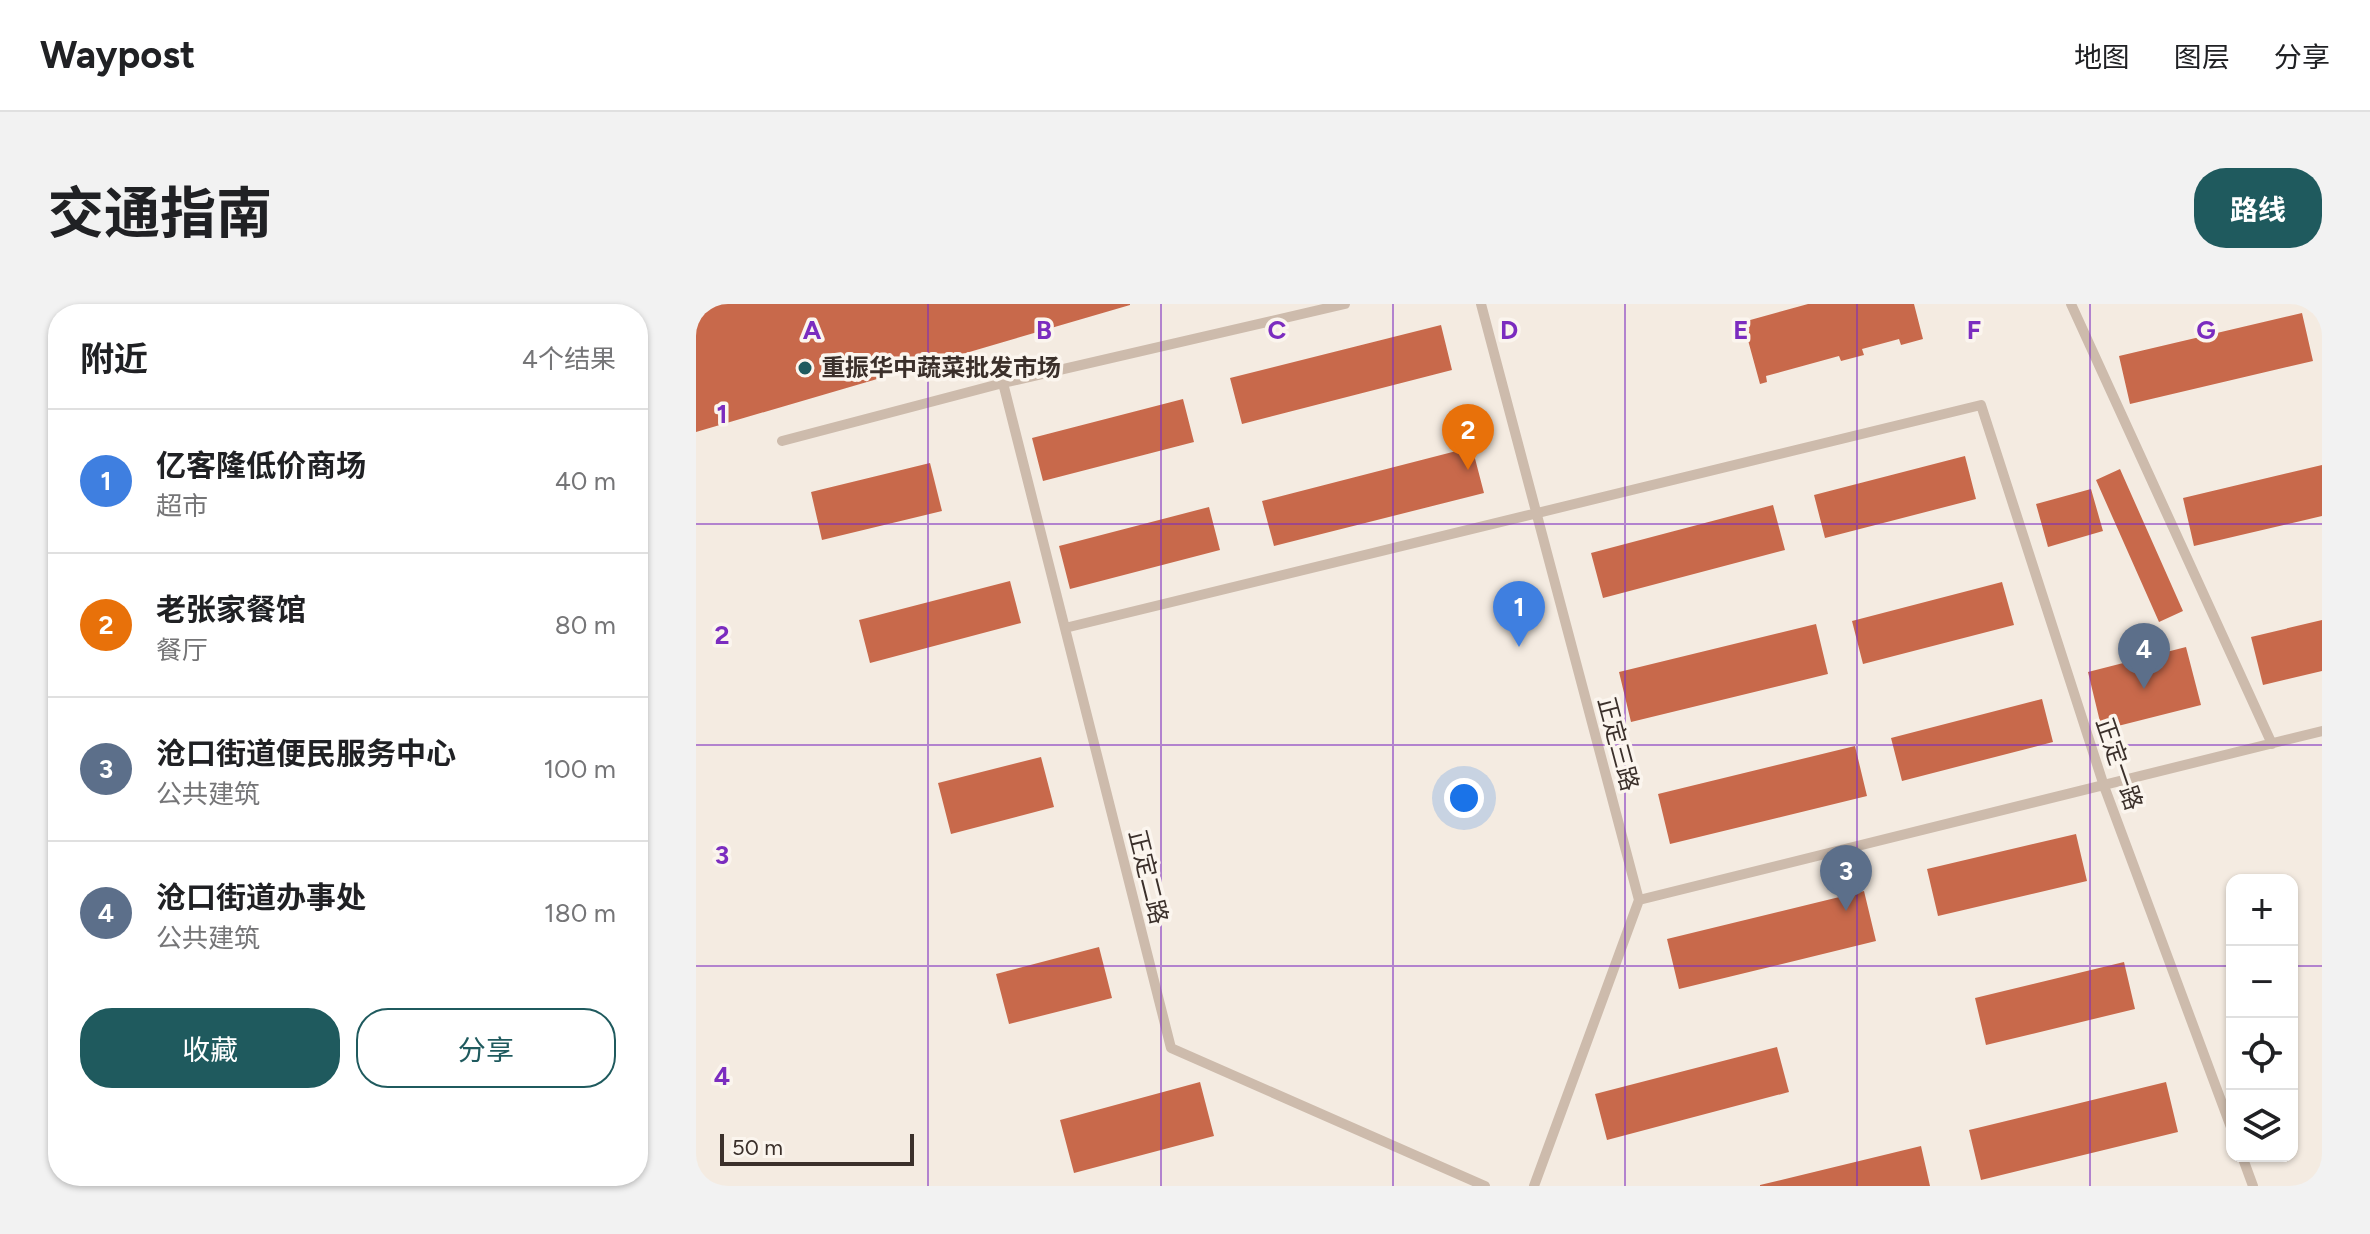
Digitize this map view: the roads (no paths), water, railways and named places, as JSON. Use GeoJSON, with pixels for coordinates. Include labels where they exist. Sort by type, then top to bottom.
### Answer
{"type":"FeatureCollection","features":[{"type":"Feature","properties":{"kind":"lane"},"geometry":{"type":"LineString","coordinates":[[782,441],[1003,383],[1345,304]]}},
{"type":"Feature","properties":{"kind":"lane","name":"正定三路"},"geometry":{"type":"LineString","coordinates":[[1481,304],[1639,900]]}},
{"type":"Feature","properties":{"kind":"lane"},"geometry":{"type":"LineString","coordinates":[[2071,304],[2272,744]]}},
{"type":"Feature","properties":{"kind":"lane","name":"正定二路"},"geometry":{"type":"LineString","coordinates":[[1003,383],[1171,1048],[1485,1186]]}},
{"type":"Feature","properties":{"kind":"lane","name":"正定一路"},"geometry":{"type":"LineString","coordinates":[[1537,515],[1981,405],[2104,786],[2226,1114]]}},
{"type":"Feature","properties":{"kind":"lane"},"geometry":{"type":"LineString","coordinates":[[1065,628],[1537,515]]}},
{"type":"Feature","properties":{"kind":"lane"},"geometry":{"type":"LineString","coordinates":[[1534,1186],[1639,900],[2322,731]]}},
{"type":"Feature","properties":{"kind":"lane"},"geometry":{"type":"LineString","coordinates":[[2244,1162],[2253,1186]]}},
{"type":"Feature","properties":{"kind":"place","name":"重振华中蔬菜批发市场"},"geometry":{"type":"Point","coordinates":[805,368]}},
{"type":"Feature","properties":{"kind":"place","name":"老张家餐馆"},"geometry":{"type":"Point","coordinates":[1468,470]}},
{"type":"Feature","properties":{"kind":"place","name":"亿客隆低价商场"},"geometry":{"type":"Point","coordinates":[1519,647]}},
{"type":"Feature","properties":{"kind":"place","name":"沧口街道办事处"},"geometry":{"type":"Point","coordinates":[2144,689]}},
{"type":"Feature","properties":{"kind":"place","name":"沧口街道便民服务中心"},"geometry":{"type":"Point","coordinates":[1846,911]}}]}
